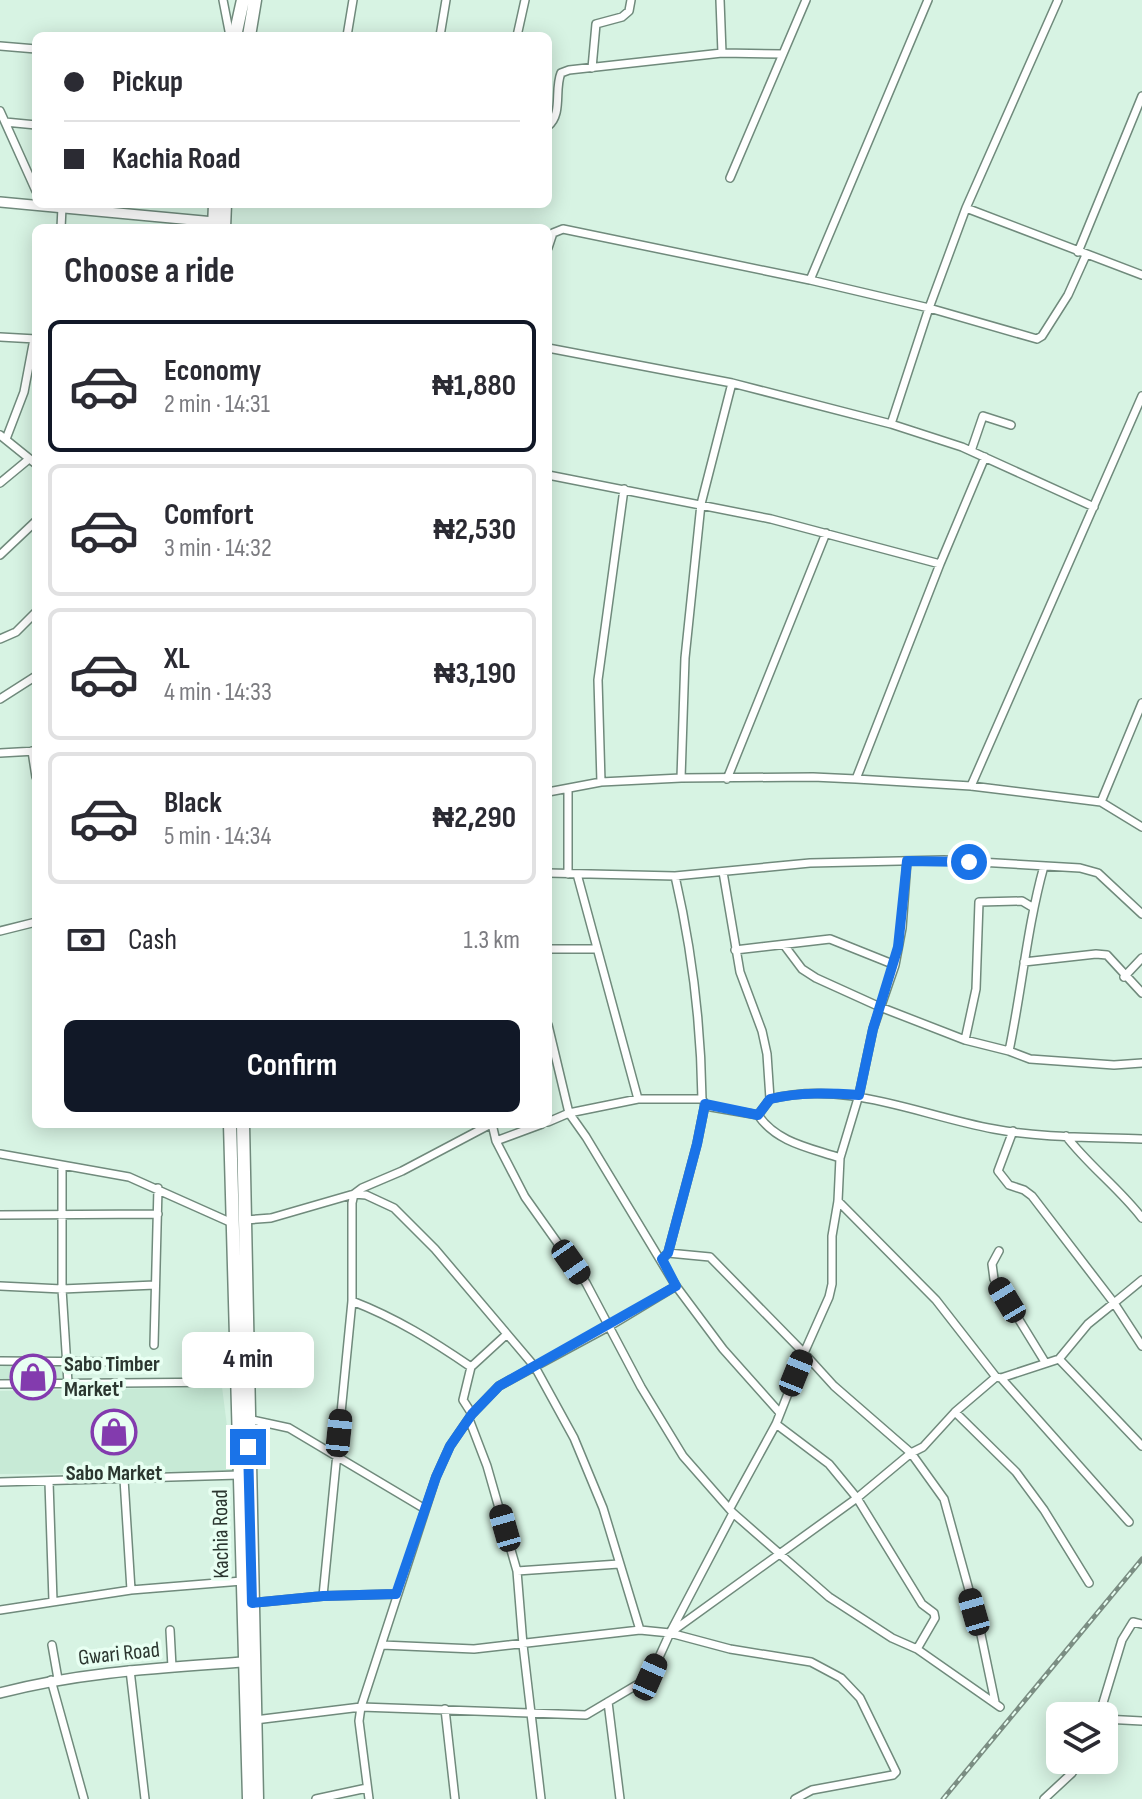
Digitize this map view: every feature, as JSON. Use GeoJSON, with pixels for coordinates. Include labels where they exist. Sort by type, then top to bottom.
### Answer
{"type":"FeatureCollection","features":[{"type":"Feature","properties":{"kind":"highway"},"geometry":{"type":"LineString","coordinates":[[240,32],[243,0]]}},
{"type":"Feature","properties":{"kind":"highway"},"geometry":{"type":"LineString","coordinates":[[240,32],[255,0]]}},
{"type":"Feature","properties":{"kind":"highway","name":"Kachia Road"},"geometry":{"type":"LineString","coordinates":[[230,1128],[239,1196],[248,1419],[257,1799]]}},
{"type":"Feature","properties":{"kind":"highway","name":"Kachia Road"},"geometry":{"type":"LineString","coordinates":[[239,1196],[243,1128]]}},
{"type":"Feature","properties":{"kind":"highway","name":"Kachia Road"},"geometry":{"type":"LineString","coordinates":[[240,1222],[237,1382],[249,1799]]}},
{"type":"Feature","properties":{"kind":"street"},"geometry":{"type":"LineString","coordinates":[[223,0],[239,32]]}},
{"type":"Feature","properties":{"kind":"street"},"geometry":{"type":"LineString","coordinates":[[348,32],[353,0]]}},
{"type":"Feature","properties":{"kind":"street"},"geometry":{"type":"LineString","coordinates":[[441,32],[446,0]]}},
{"type":"Feature","properties":{"kind":"street"},"geometry":{"type":"LineString","coordinates":[[518,32],[525,0]]}},
{"type":"Feature","properties":{"kind":"street"},"geometry":{"type":"LineString","coordinates":[[592,68],[596,24],[622,17],[629,11],[631,0]]}},
{"type":"Feature","properties":{"kind":"street"},"geometry":{"type":"LineString","coordinates":[[720,0],[722,53]]}},
{"type":"Feature","properties":{"kind":"street"},"geometry":{"type":"LineString","coordinates":[[730,178],[806,0]]}},
{"type":"Feature","properties":{"kind":"street"},"geometry":{"type":"LineString","coordinates":[[810,280],[928,0]]}},
{"type":"Feature","properties":{"kind":"street"},"geometry":{"type":"LineString","coordinates":[[891,424],[966,208],[1058,0]]}},
{"type":"Feature","properties":{"kind":"street"},"geometry":{"type":"LineString","coordinates":[[0,46],[32,49]]}},
{"type":"Feature","properties":{"kind":"street"},"geometry":{"type":"LineString","coordinates":[[552,121],[556,116],[561,73],[722,53],[782,54]]}},
{"type":"Feature","properties":{"kind":"street"},"geometry":{"type":"LineString","coordinates":[[552,236],[563,229],[810,280],[929,308],[1037,339],[1068,295],[1142,96]]}},
{"type":"Feature","properties":{"kind":"street"},"geometry":{"type":"LineString","coordinates":[[0,111],[32,182]]}},
{"type":"Feature","properties":{"kind":"street"},"geometry":{"type":"LineString","coordinates":[[5,122],[32,125]]}},
{"type":"Feature","properties":{"kind":"street"},"geometry":{"type":"LineString","coordinates":[[0,202],[32,204]]}},
{"type":"Feature","properties":{"kind":"street"},"geometry":{"type":"LineString","coordinates":[[70,208],[202,224]]}},
{"type":"Feature","properties":{"kind":"street"},"geometry":{"type":"LineString","coordinates":[[966,208],[1142,275]]}},
{"type":"Feature","properties":{"kind":"street"},"geometry":{"type":"LineString","coordinates":[[0,337],[32,339]]}},
{"type":"Feature","properties":{"kind":"street"},"geometry":{"type":"LineString","coordinates":[[552,349],[732,383],[891,424],[971,451],[1094,507]]}},
{"type":"Feature","properties":{"kind":"street"},"geometry":{"type":"LineString","coordinates":[[32,353],[24,392],[3,437],[32,460]]}},
{"type":"Feature","properties":{"kind":"street"},"geometry":{"type":"LineString","coordinates":[[681,778],[685,658],[701,504],[732,383]]}},
{"type":"Feature","properties":{"kind":"street"},"geometry":{"type":"LineString","coordinates":[[971,786],[1142,396]]}},
{"type":"Feature","properties":{"kind":"street"},"geometry":{"type":"LineString","coordinates":[[971,451],[983,416],[1011,425]]}},
{"type":"Feature","properties":{"kind":"street"},"geometry":{"type":"LineString","coordinates":[[856,779],[985,457]]}},
{"type":"Feature","properties":{"kind":"street"},"geometry":{"type":"LineString","coordinates":[[0,483],[32,462]]}},
{"type":"Feature","properties":{"kind":"street"},"geometry":{"type":"LineString","coordinates":[[552,476],[701,504],[940,564]]}},
{"type":"Feature","properties":{"kind":"street"},"geometry":{"type":"LineString","coordinates":[[601,782],[598,680],[624,489]]}},
{"type":"Feature","properties":{"kind":"street"},"geometry":{"type":"LineString","coordinates":[[0,555],[32,525]]}},
{"type":"Feature","properties":{"kind":"street"},"geometry":{"type":"LineString","coordinates":[[727,779],[826,533]]}},
{"type":"Feature","properties":{"kind":"street"},"geometry":{"type":"LineString","coordinates":[[0,639],[16,632],[32,616]]}},
{"type":"Feature","properties":{"kind":"street"},"geometry":{"type":"LineString","coordinates":[[0,699],[32,679]]}},
{"type":"Feature","properties":{"kind":"street"},"geometry":{"type":"LineString","coordinates":[[1101,802],[1142,703]]}},
{"type":"Feature","properties":{"kind":"street"},"geometry":{"type":"LineString","coordinates":[[0,751],[32,751]]}},
{"type":"Feature","properties":{"kind":"street"},"geometry":{"type":"LineString","coordinates":[[552,791],[601,782],[681,778],[856,779],[971,786],[1101,802],[1142,827]]}},
{"type":"Feature","properties":{"kind":"street"},"geometry":{"type":"LineString","coordinates":[[568,789],[572,874],[638,1099]]}},
{"type":"Feature","properties":{"kind":"street"},"geometry":{"type":"LineString","coordinates":[[552,873],[675,876],[810,863],[944,860],[1080,868],[1098,873],[1142,914]]}},
{"type":"Feature","properties":{"kind":"street"},"geometry":{"type":"LineString","coordinates":[[255,1720],[361,1707],[586,1715],[650,1677],[776,1424],[829,1297],[840,1158],[880,1007],[895,965],[902,928],[907,861]]}},
{"type":"Feature","properties":{"kind":"street"},"geometry":{"type":"LineString","coordinates":[[1009,1051],[1032,907],[1044,866]]}},
{"type":"Feature","properties":{"kind":"street"},"geometry":{"type":"LineString","coordinates":[[723,872],[735,950],[767,1054],[770,1099],[758,1115]]}},
{"type":"Feature","properties":{"kind":"street"},"geometry":{"type":"LineString","coordinates":[[665,1256],[697,1144],[703,1102],[696,981],[675,876]]}},
{"type":"Feature","properties":{"kind":"street"},"geometry":{"type":"LineString","coordinates":[[965,1040],[976,989],[979,902],[1022,901],[1032,907]]}},
{"type":"Feature","properties":{"kind":"street"},"geometry":{"type":"LineString","coordinates":[[0,931],[32,923]]}},
{"type":"Feature","properties":{"kind":"street"},"geometry":{"type":"LineString","coordinates":[[735,950],[830,939],[895,965]]}},
{"type":"Feature","properties":{"kind":"street"},"geometry":{"type":"LineString","coordinates":[[784,945],[802,969],[816,978],[965,1040],[1030,1059],[1114,1065],[1142,1063]]}},
{"type":"Feature","properties":{"kind":"street"},"geometry":{"type":"LineString","coordinates":[[552,949],[596,949]]}},
{"type":"Feature","properties":{"kind":"street"},"geometry":{"type":"LineString","coordinates":[[1024,962],[1107,955],[1124,977],[1142,993]]}},
{"type":"Feature","properties":{"kind":"street"},"geometry":{"type":"LineString","coordinates":[[1124,977],[1142,958]]}},
{"type":"Feature","properties":{"kind":"street"},"geometry":{"type":"LineString","coordinates":[[552,1042],[569,1113],[665,1256],[676,1286],[723,1349],[780,1413]]}},
{"type":"Feature","properties":{"kind":"street"},"geometry":{"type":"LineString","coordinates":[[770,1099],[811,1092],[859,1095],[994,1129],[1142,1139]]}},
{"type":"Feature","properties":{"kind":"street"},"geometry":{"type":"LineString","coordinates":[[552,1120],[569,1113],[638,1099],[703,1102],[758,1115],[764,1124],[790,1142],[840,1158]]}},
{"type":"Feature","properties":{"kind":"street"},"geometry":{"type":"LineString","coordinates":[[0,1154],[129,1177],[240,1222],[271,1218],[354,1194],[483,1128]]}},
{"type":"Feature","properties":{"kind":"street"},"geometry":{"type":"LineString","coordinates":[[492,1128],[525,1197],[586,1283],[683,1456],[732,1511],[829,1597],[892,1638],[917,1649],[998,1704],[944,1499],[911,1453],[834,1386],[710,1257],[665,1256]]}},
{"type":"Feature","properties":{"kind":"street"},"geometry":{"type":"LineString","coordinates":[[496,1141],[531,1128]]}},
{"type":"Feature","properties":{"kind":"street"},"geometry":{"type":"LineString","coordinates":[[1013,1131],[998,1171],[1009,1185],[1032,1196],[1114,1303],[1142,1346]]}},
{"type":"Feature","properties":{"kind":"street"},"geometry":{"type":"LineString","coordinates":[[1066,1136],[1080,1155],[1112,1182],[1142,1218]]}},
{"type":"Feature","properties":{"kind":"street"},"geometry":{"type":"LineString","coordinates":[[62,1167],[62,1289],[68,1383]]}},
{"type":"Feature","properties":{"kind":"street"},"geometry":{"type":"LineString","coordinates":[[154,1345],[158,1188]]}},
{"type":"Feature","properties":{"kind":"street"},"geometry":{"type":"LineString","coordinates":[[323,1596],[352,1301],[354,1194]]}},
{"type":"Feature","properties":{"kind":"street"},"geometry":{"type":"LineString","coordinates":[[354,1194],[379,1199],[394,1208],[435,1249],[535,1367],[574,1438],[603,1508],[640,1630]]}},
{"type":"Feature","properties":{"kind":"street"},"geometry":{"type":"LineString","coordinates":[[838,1201],[936,1300],[998,1377],[1129,1522]]}},
{"type":"Feature","properties":{"kind":"street"},"geometry":{"type":"LineString","coordinates":[[0,1215],[158,1214]]}},
{"type":"Feature","properties":{"kind":"street"},"geometry":{"type":"LineString","coordinates":[[999,1251],[992,1264],[994,1279],[1045,1362]]}},
{"type":"Feature","properties":{"kind":"street"},"geometry":{"type":"LineString","coordinates":[[670,1633],[923,1447],[955,1412],[998,1377],[1059,1359],[1088,1324],[1142,1280]]}},
{"type":"Feature","properties":{"kind":"street"},"geometry":{"type":"LineString","coordinates":[[0,1286],[62,1289],[155,1285]]}},
{"type":"Feature","properties":{"kind":"street"},"geometry":{"type":"LineString","coordinates":[[369,1799],[359,1721],[361,1707],[396,1594],[450,1446],[470,1416],[499,1386],[676,1286]]}},
{"type":"Feature","properties":{"kind":"street"},"geometry":{"type":"LineString","coordinates":[[352,1301],[381,1312],[424,1335],[471,1367]]}},
{"type":"Feature","properties":{"kind":"street"},"geometry":{"type":"LineString","coordinates":[[507,1334],[471,1367],[463,1400],[487,1466],[517,1571],[541,1799]]}},
{"type":"Feature","properties":{"kind":"street"},"geometry":{"type":"LineString","coordinates":[[1059,1359],[1142,1446]]}},
{"type":"Feature","properties":{"kind":"street"},"geometry":{"type":"LineString","coordinates":[[0,1361],[67,1364],[119,1362]]}},
{"type":"Feature","properties":{"kind":"street"},"geometry":{"type":"LineString","coordinates":[[0,1384],[237,1382]]}},
{"type":"Feature","properties":{"kind":"street"},"geometry":{"type":"LineString","coordinates":[[955,1412],[1016,1472],[1044,1510],[1089,1583]]}},
{"type":"Feature","properties":{"kind":"street"},"geometry":{"type":"LineString","coordinates":[[248,1419],[289,1428],[425,1509]]}},
{"type":"Feature","properties":{"kind":"street"},"geometry":{"type":"LineString","coordinates":[[776,1424],[829,1464],[857,1498],[922,1604],[934,1613],[935,1618],[917,1649]]}},
{"type":"Feature","properties":{"kind":"street"},"geometry":{"type":"LineString","coordinates":[[0,1482],[239,1475]]}},
{"type":"Feature","properties":{"kind":"street"},"geometry":{"type":"LineString","coordinates":[[124,1479],[131,1590]]}},
{"type":"Feature","properties":{"kind":"street"},"geometry":{"type":"LineString","coordinates":[[49,1482],[53,1601]]}},
{"type":"Feature","properties":{"kind":"street"},"geometry":{"type":"LineString","coordinates":[[517,1571],[619,1564]]}},
{"type":"Feature","properties":{"kind":"street"},"geometry":{"type":"LineString","coordinates":[[0,1610],[131,1590],[242,1581]]}},
{"type":"Feature","properties":{"kind":"street"},"geometry":{"type":"LineString","coordinates":[[252,1603],[323,1596],[396,1594]]}},
{"type":"Feature","properties":{"kind":"street"},"geometry":{"type":"LineString","coordinates":[[1106,1702],[1122,1640],[1130,1624],[1142,1624]]}},
{"type":"Feature","properties":{"kind":"street"},"geometry":{"type":"LineString","coordinates":[[170,1630],[172,1667]]}},
{"type":"Feature","properties":{"kind":"street"},"geometry":{"type":"LineString","coordinates":[[382,1645],[474,1649],[640,1630],[670,1633],[730,1649],[811,1662],[841,1678],[860,1698],[896,1772],[812,1790],[795,1799]]}},
{"type":"Feature","properties":{"kind":"street"},"geometry":{"type":"LineString","coordinates":[[52,1645],[54,1679],[84,1799]]}},
{"type":"Feature","properties":{"kind":"street","name":"Gwari Road"},"geometry":{"type":"LineString","coordinates":[[0,1693],[54,1679],[243,1662]]}},
{"type":"Feature","properties":{"kind":"street"},"geometry":{"type":"LineString","coordinates":[[130,1670],[145,1799]]}},
{"type":"Feature","properties":{"kind":"street"},"geometry":{"type":"LineString","coordinates":[[608,1702],[620,1799]]}},
{"type":"Feature","properties":{"kind":"street"},"geometry":{"type":"LineString","coordinates":[[445,1709],[455,1799]]}},
{"type":"Feature","properties":{"kind":"street"},"geometry":{"type":"LineString","coordinates":[[1118,1719],[1142,1721]]}},
{"type":"Feature","properties":{"kind":"street"},"geometry":{"type":"LineString","coordinates":[[1044,1799],[1071,1774]]}},
{"type":"Feature","properties":{"kind":"street"},"geometry":{"type":"LineString","coordinates":[[316,1799],[367,1788]]}},
{"type":"Feature","properties":{"kind":"shaded area","name":"Sabo Timber Market'"},"geometry":{"type":"Polygon","coordinates":[[[0,1363],[65,1366],[66,1381],[0,1383],[0,1363]]]}},
{"type":"Feature","properties":{"kind":"shaded area","name":"Sabo Market"},"geometry":{"type":"Polygon","coordinates":[[[222,1387],[233,1473],[0,1474],[0,1391],[222,1387]]]}},
{"type":"Feature","properties":{"kind":"railway"},"geometry":{"type":"LineString","coordinates":[[943,1799],[1142,1559]]}},
{"type":"Feature","properties":{"kind":"place","name":"Sabo Timber Market'"},"geometry":{"type":"Point","coordinates":[33,1377]}},
{"type":"Feature","properties":{"kind":"place","name":"Sabo Market"},"geometry":{"type":"Point","coordinates":[114,1432]}},
{"type":"Feature","properties":{"kind":"route"},"geometry":{"type":"LineString","coordinates":[[248,1447],[252,1603],[323,1596],[396,1594],[436,1477],[450,1446],[472,1414],[499,1386],[676,1286],[662,1259],[668,1253],[705,1104],[758,1115],[770,1099],[790,1094],[859,1095],[873,1029],[895,965],[902,928],[907,861],[969,862]]}}]}
